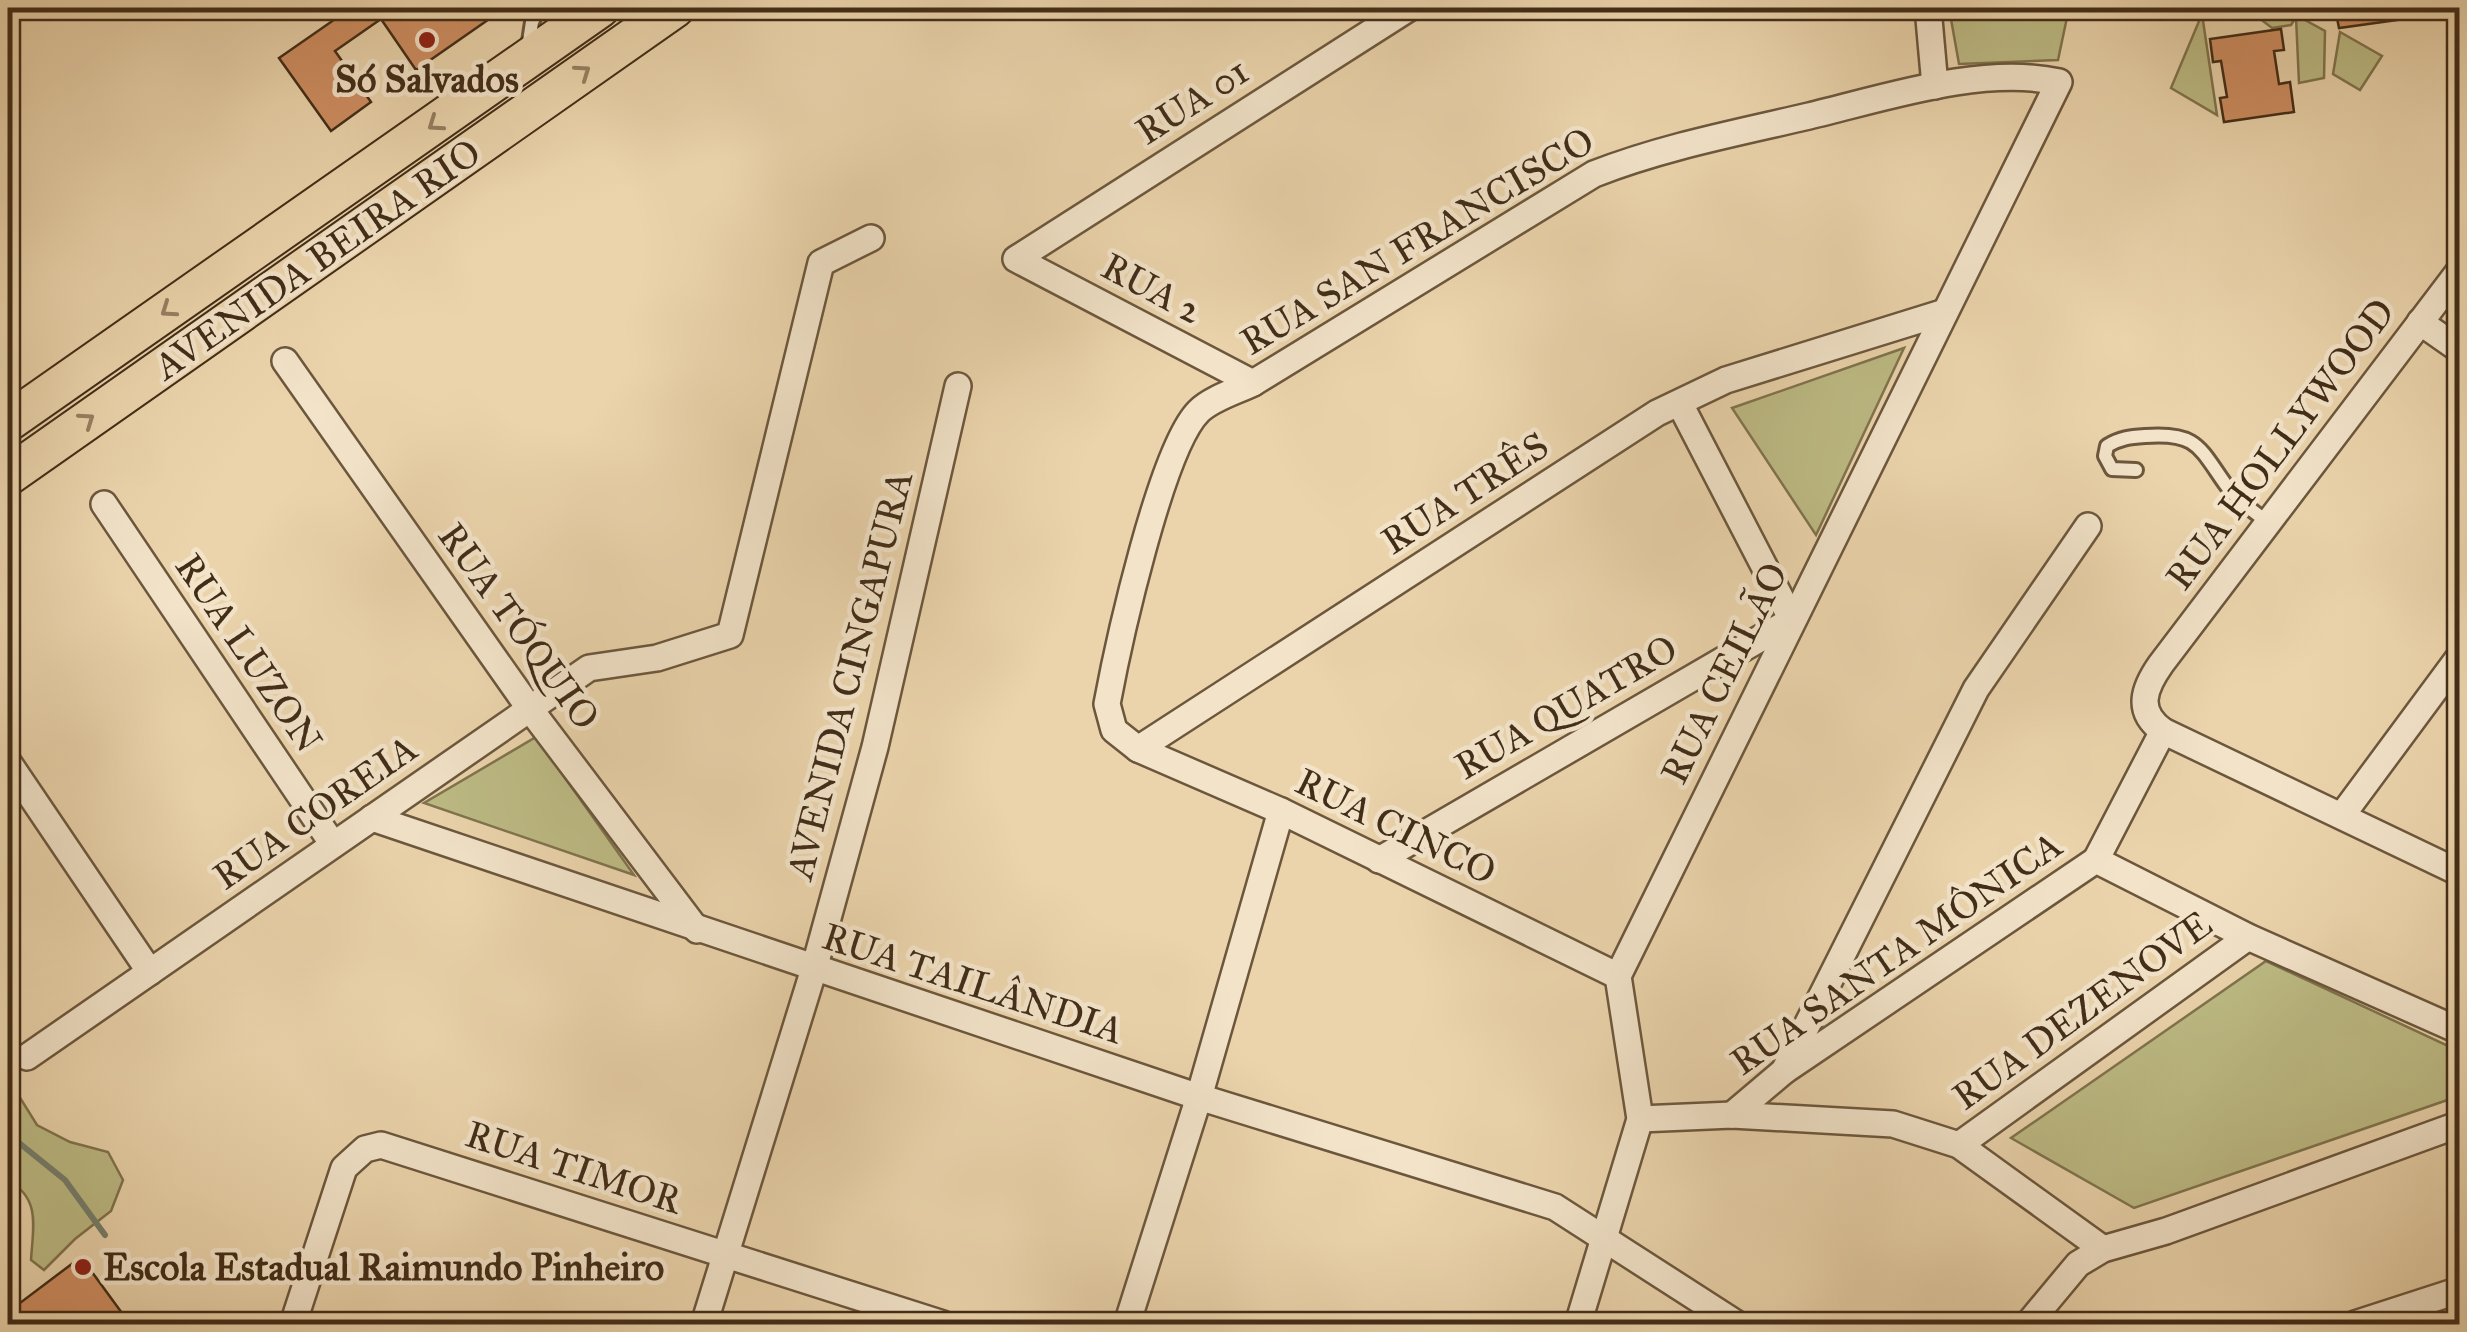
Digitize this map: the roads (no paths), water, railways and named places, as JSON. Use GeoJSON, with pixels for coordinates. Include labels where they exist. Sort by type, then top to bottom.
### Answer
{"type":"FeatureCollection","features":[{"type":"Feature","properties":{"kind":"main road","name":"AVENIDA BEIRA RIO"},"geometry":{"type":"LineString","coordinates":[[8,422],[600,8]]}},
{"type":"Feature","properties":{"kind":"main road","name":"AVENIDA BEIRA RIO"},"geometry":{"type":"LineString","coordinates":[[8,476],[676,8]]}},
{"type":"Feature","properties":{"kind":"main road"},"geometry":{"type":"LineString","coordinates":[[520,64],[537,104]]}},
{"type":"Feature","properties":{"kind":"street","name":"RUA 01"},"geometry":{"type":"LineString","coordinates":[[1016,259],[1408,8]]}},
{"type":"Feature","properties":{"kind":"street"},"geometry":{"type":"LineString","coordinates":[[1928,8],[1935,86]]}},
{"type":"Feature","properties":{"kind":"street","name":"RUA SAN FRANCISCO"},"geometry":{"type":"LineString","coordinates":[[1138,749],[1114,730],[1107,704],[1150,528],[1182,433],[1200,409],[1253,383],[1594,174],[1644,154],[1935,86],[2030,76],[2059,82]]}},
{"type":"Feature","properties":{"kind":"street","name":"RUA CEILÃO"},"geometry":{"type":"LineString","coordinates":[[1618,976],[2059,82]]}},
{"type":"Feature","properties":{"kind":"street","name":"RUA COREIA"},"geometry":{"type":"LineString","coordinates":[[27,1057],[588,668],[656,658],[730,635],[820,263],[871,238]]}},
{"type":"Feature","properties":{"kind":"street","name":"RUA 2"},"geometry":{"type":"LineString","coordinates":[[1016,259],[1253,383]]}},
{"type":"Feature","properties":{"kind":"street","name":"RUA HOLLYWOOD"},"geometry":{"type":"LineString","coordinates":[[2163,731],[2145,711],[2144,693],[2161,664],[2460,270]]}},
{"type":"Feature","properties":{"kind":"street","name":"RUA TRÊS"},"geometry":{"type":"LineString","coordinates":[[1138,749],[1657,413],[1726,380],[1945,312]]}},
{"type":"Feature","properties":{"kind":"street"},"geometry":{"type":"LineString","coordinates":[[2420,322],[2460,350]]}},
{"type":"Feature","properties":{"kind":"street","name":"RUA TÓQUIO"},"geometry":{"type":"LineString","coordinates":[[285,361],[530,709],[697,930]]}},
{"type":"Feature","properties":{"kind":"street","name":"AVENIDA CINGAPURA"},"geometry":{"type":"LineString","coordinates":[[704,1324],[814,969],[875,747],[958,386]]}},
{"type":"Feature","properties":{"kind":"street"},"geometry":{"type":"LineString","coordinates":[[1680,404],[1792,620]]}},
{"type":"Feature","properties":{"kind":"street","name":"RUA LUZON"},"geometry":{"type":"LineString","coordinates":[[104,504],[332,843]]}},
{"type":"Feature","properties":{"kind":"street"},"geometry":{"type":"LineString","coordinates":[[1784,1071],[1976,689],[2088,526]]}},
{"type":"Feature","properties":{"kind":"street","name":"RUA QUATRO"},"geometry":{"type":"LineString","coordinates":[[1379,860],[1792,620]]}},
{"type":"Feature","properties":{"kind":"street"},"geometry":{"type":"LineString","coordinates":[[2343,814],[2460,656]]}},
{"type":"Feature","properties":{"kind":"street"},"geometry":{"type":"LineString","coordinates":[[2096,860],[2163,731],[2460,873]]}},
{"type":"Feature","properties":{"kind":"street","name":"RUA CINCO"},"geometry":{"type":"LineString","coordinates":[[1138,749],[1281,811],[1618,976]]}},
{"type":"Feature","properties":{"kind":"street"},"geometry":{"type":"LineString","coordinates":[[8,762],[150,972]]}},
{"type":"Feature","properties":{"kind":"street"},"geometry":{"type":"LineString","coordinates":[[1128,1324],[1199,1097],[1281,811]]}},
{"type":"Feature","properties":{"kind":"street","name":"RUA TAILÂNDIA"},"geometry":{"type":"LineString","coordinates":[[372,818],[1199,1097],[1555,1207],[1605,1238]]}},
{"type":"Feature","properties":{"kind":"street","name":"RUA SANTA MÔNICA"},"geometry":{"type":"LineString","coordinates":[[1640,1119],[1732,1115],[1784,1071],[2096,860],[2248,937],[2460,1031]]}},
{"type":"Feature","properties":{"kind":"street","name":"RUA DEZENOVE"},"geometry":{"type":"LineString","coordinates":[[2103,1249],[1958,1145],[2248,937]]}},
{"type":"Feature","properties":{"kind":"street"},"geometry":{"type":"LineString","coordinates":[[1578,1324],[1640,1119],[1618,976]]}},
{"type":"Feature","properties":{"kind":"street"},"geometry":{"type":"LineString","coordinates":[[1732,1115],[1893,1124],[1958,1145]]}},
{"type":"Feature","properties":{"kind":"street"},"geometry":{"type":"LineString","coordinates":[[2028,1324],[2078,1264],[2103,1249],[2166,1231],[2460,1124]]}},
{"type":"Feature","properties":{"kind":"street","name":"RUA TIMOR"},"geometry":{"type":"LineString","coordinates":[[293,1324],[344,1168],[364,1149],[382,1145],[943,1324]]}},
{"type":"Feature","properties":{"kind":"street"},"geometry":{"type":"LineString","coordinates":[[1605,1238],[1737,1324]]}},
{"type":"Feature","properties":{"kind":"street"},"geometry":{"type":"LineString","coordinates":[[2355,1324],[2460,1290]]}},
{"type":"Feature","properties":{"kind":"lane"},"geometry":{"type":"LineString","coordinates":[[520,64],[539,8]]}},
{"type":"Feature","properties":{"kind":"lane"},"geometry":{"type":"LineString","coordinates":[[2136,470],[2112,469],[2104,456],[2107,446],[2121,438],[2164,434],[2187,439],[2216,466],[2226,486],[2268,523]]}},
{"type":"Feature","properties":{"kind":"waterway"},"geometry":{"type":"LineString","coordinates":[[8,1134],[65,1180],[105,1235]]}},
{"type":"Feature","properties":{"kind":"place","name":"Só Salvados"},"geometry":{"type":"Point","coordinates":[427,40]}},
{"type":"Feature","properties":{"kind":"place","name":"Escola Estadual Raimundo Pinheiro"},"geometry":{"type":"Point","coordinates":[83,1267]}}]}
